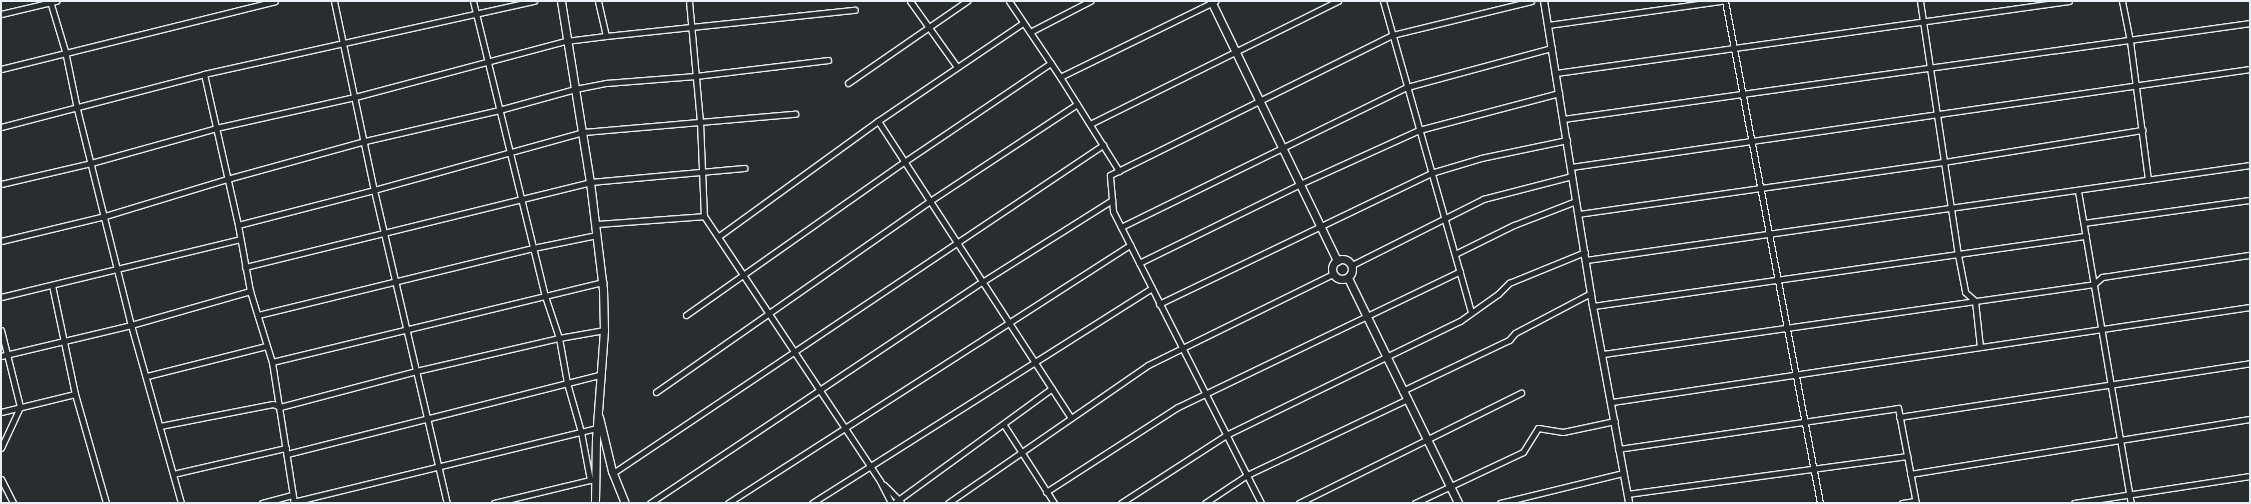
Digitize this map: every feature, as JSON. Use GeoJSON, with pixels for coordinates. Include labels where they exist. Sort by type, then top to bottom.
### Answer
{"type":"FeatureCollection","features":[{"type":"Feature","properties":{"kind":"main road"},"geometry":{"type":"LineString","coordinates":[[561,1],[566,41],[583,132],[603,282],[604,330],[593,479],[596,503]]}},
{"type":"Feature","properties":{"kind":"main road"},"geometry":{"type":"LineString","coordinates":[[1213,2],[1258,101],[1337,261]]}},
{"type":"Feature","properties":{"kind":"main road"},"geometry":{"type":"LineString","coordinates":[[1345,259],[1352,265],[1352,271],[1348,278],[1340,279],[1333,274],[1333,265],[1337,261],[1345,259]]}},
{"type":"Feature","properties":{"kind":"main road"},"geometry":{"type":"LineString","coordinates":[[1348,278],[1458,503]]}},
{"type":"Feature","properties":{"kind":"main road"},"geometry":{"type":"LineString","coordinates":[[598,411],[613,474],[626,503]]}},
{"type":"Feature","properties":{"kind":"street"},"geometry":{"type":"LineString","coordinates":[[1,69],[66,51],[275,1]]}},
{"type":"Feature","properties":{"kind":"street"},"geometry":{"type":"LineString","coordinates":[[334,1],[374,190],[386,233],[406,330],[447,503]]}},
{"type":"Feature","properties":{"kind":"street"},"geometry":{"type":"LineString","coordinates":[[473,1],[498,110],[545,296],[559,338],[567,383],[593,479],[494,503]]}},
{"type":"Feature","properties":{"kind":"street"},"geometry":{"type":"LineString","coordinates":[[1,127],[77,109],[204,74],[534,1]]}},
{"type":"Feature","properties":{"kind":"street"},"geometry":{"type":"LineString","coordinates":[[598,1],[606,36]]}},
{"type":"Feature","properties":{"kind":"street"},"geometry":{"type":"LineString","coordinates":[[689,1],[700,122],[704,216],[745,274],[870,466],[896,502]]}},
{"type":"Feature","properties":{"kind":"street"},"geometry":{"type":"LineString","coordinates":[[910,1],[957,67]]}},
{"type":"Feature","properties":{"kind":"street"},"geometry":{"type":"LineString","coordinates":[[955,1],[958,7]]}},
{"type":"Feature","properties":{"kind":"street"},"geometry":{"type":"LineString","coordinates":[[848,83],[967,1]]}},
{"type":"Feature","properties":{"kind":"street"},"geometry":{"type":"LineString","coordinates":[[1009,1],[1051,63],[1119,171]]}},
{"type":"Feature","properties":{"kind":"street"},"geometry":{"type":"LineString","coordinates":[[1030,32],[1090,1]]}},
{"type":"Feature","properties":{"kind":"street"},"geometry":{"type":"LineString","coordinates":[[1090,124],[1338,1]]}},
{"type":"Feature","properties":{"kind":"street"},"geometry":{"type":"LineString","coordinates":[[1384,1],[1471,311]]}},
{"type":"Feature","properties":{"kind":"street"},"geometry":{"type":"LineString","coordinates":[[1261,503],[1113,211],[1110,175],[1392,35],[1531,1]]}},
{"type":"Feature","properties":{"kind":"street"},"geometry":{"type":"LineString","coordinates":[[1544,1],[1593,306],[1629,503]]}},
{"type":"Feature","properties":{"kind":"street"},"geometry":{"type":"LineString","coordinates":[[1548,25],[1720,1]]}},
{"type":"Feature","properties":{"kind":"street"},"geometry":{"type":"LineString","coordinates":[[1725,1],[1820,503]]}},
{"type":"Feature","properties":{"kind":"street"},"geometry":{"type":"LineString","coordinates":[[1920,1],[1958,255],[1965,292],[1975,301],[1980,348]]}},
{"type":"Feature","properties":{"kind":"street"},"geometry":{"type":"LineString","coordinates":[[1556,73],[2069,1]]}},
{"type":"Feature","properties":{"kind":"street"},"geometry":{"type":"LineString","coordinates":[[2122,1],[2137,87],[2148,180]]}},
{"type":"Feature","properties":{"kind":"street"},"geometry":{"type":"LineString","coordinates":[[1,14],[52,2],[66,51],[77,109],[106,216],[131,324],[181,503]]}},
{"type":"Feature","properties":{"kind":"street"},"geometry":{"type":"LineString","coordinates":[[1060,77],[1213,2]]}},
{"type":"Feature","properties":{"kind":"street"},"geometry":{"type":"LineString","coordinates":[[1,184],[91,163],[216,128],[355,96],[566,41],[855,10]]}},
{"type":"Feature","properties":{"kind":"street"},"geometry":{"type":"LineString","coordinates":[[719,236],[878,120],[1023,23]]}},
{"type":"Feature","properties":{"kind":"street"},"geometry":{"type":"LineString","coordinates":[[1563,120],[2250,23]]}},
{"type":"Feature","properties":{"kind":"street"},"geometry":{"type":"LineString","coordinates":[[1121,227],[1281,147],[1407,87],[1552,48]]}},
{"type":"Feature","properties":{"kind":"street"},"geometry":{"type":"LineString","coordinates":[[1,241],[106,216],[227,178],[365,141],[498,110],[575,89],[606,83],[696,76],[828,60]]}},
{"type":"Feature","properties":{"kind":"street"},"geometry":{"type":"LineString","coordinates":[[686,315],[904,162],[1051,63]]}},
{"type":"Feature","properties":{"kind":"street"},"geometry":{"type":"LineString","coordinates":[[1571,167],[1937,116],[2250,69]]}},
{"type":"Feature","properties":{"kind":"street"},"geometry":{"type":"LineString","coordinates":[[204,74],[238,225],[250,291],[272,362],[293,500]]}},
{"type":"Feature","properties":{"kind":"street"},"geometry":{"type":"LineString","coordinates":[[1139,263],[1300,184],[1419,130],[1559,93]]}},
{"type":"Feature","properties":{"kind":"street"},"geometry":{"type":"LineString","coordinates":[[656,392],[930,201],[1077,104]]}},
{"type":"Feature","properties":{"kind":"street"},"geometry":{"type":"LineString","coordinates":[[238,225],[374,190],[583,132],[795,114]]}},
{"type":"Feature","properties":{"kind":"street"},"geometry":{"type":"LineString","coordinates":[[878,120],[1071,418]]}},
{"type":"Feature","properties":{"kind":"street"},"geometry":{"type":"LineString","coordinates":[[1578,214],[1944,162],[2142,130]]}},
{"type":"Feature","properties":{"kind":"street"},"geometry":{"type":"LineString","coordinates":[[1160,304],[1431,173],[1481,158],[1566,140]]}},
{"type":"Feature","properties":{"kind":"street"},"geometry":{"type":"LineString","coordinates":[[613,474],[1103,145]]}},
{"type":"Feature","properties":{"kind":"street"},"geometry":{"type":"LineString","coordinates":[[1586,260],[2250,165]]}},
{"type":"Feature","properties":{"kind":"street"},"geometry":{"type":"LineString","coordinates":[[245,267],[590,182],[744,168]]}},
{"type":"Feature","properties":{"kind":"street"},"geometry":{"type":"LineString","coordinates":[[1352,265],[1483,199],[1572,176]]}},
{"type":"Feature","properties":{"kind":"street"},"geometry":{"type":"LineString","coordinates":[[2078,191],[2131,503]]}},
{"type":"Feature","properties":{"kind":"street"},"geometry":{"type":"LineString","coordinates":[[650,503],[982,282],[1112,200]]}},
{"type":"Feature","properties":{"kind":"street"},"geometry":{"type":"LineString","coordinates":[[2084,223],[2250,200]]}},
{"type":"Feature","properties":{"kind":"street"},"geometry":{"type":"LineString","coordinates":[[1455,254],[1514,225],[1576,201]]}},
{"type":"Feature","properties":{"kind":"street"},"geometry":{"type":"LineString","coordinates":[[596,224],[704,216]]}},
{"type":"Feature","properties":{"kind":"street"},"geometry":{"type":"LineString","coordinates":[[258,314],[533,248],[597,235]]}},
{"type":"Feature","properties":{"kind":"street"},"geometry":{"type":"LineString","coordinates":[[1593,306],[2086,236]]}},
{"type":"Feature","properties":{"kind":"street"},"geometry":{"type":"LineString","coordinates":[[1,297],[119,270],[240,239]]}},
{"type":"Feature","properties":{"kind":"street"},"geometry":{"type":"LineString","coordinates":[[728,503],[1130,245]]}},
{"type":"Feature","properties":{"kind":"street"},"geometry":{"type":"LineString","coordinates":[[1121,503],[1226,435],[1460,321],[1510,283],[1585,252]]}},
{"type":"Feature","properties":{"kind":"street"},"geometry":{"type":"LineString","coordinates":[[1603,354],[2094,284],[2102,277],[2250,255]]}},
{"type":"Feature","properties":{"kind":"street"},"geometry":{"type":"LineString","coordinates":[[1046,492],[1178,407],[1366,314],[1460,271]]}},
{"type":"Feature","properties":{"kind":"street"},"geometry":{"type":"LineString","coordinates":[[948,503],[1148,365],[1333,274]]}},
{"type":"Feature","properties":{"kind":"street"},"geometry":{"type":"LineString","coordinates":[[272,362],[603,282]]}},
{"type":"Feature","properties":{"kind":"street"},"geometry":{"type":"LineString","coordinates":[[52,286],[75,394],[106,503]]}},
{"type":"Feature","properties":{"kind":"street"},"geometry":{"type":"LineString","coordinates":[[812,503],[1152,288]]}},
{"type":"Feature","properties":{"kind":"street"},"geometry":{"type":"LineString","coordinates":[[4,355],[131,324],[250,291]]}},
{"type":"Feature","properties":{"kind":"street"},"geometry":{"type":"LineString","coordinates":[[1402,391],[1509,340],[1515,333],[1591,293]]}},
{"type":"Feature","properties":{"kind":"street"},"geometry":{"type":"LineString","coordinates":[[1612,402],[2250,307]]}},
{"type":"Feature","properties":{"kind":"street"},"geometry":{"type":"LineString","coordinates":[[1,330],[4,355],[20,407],[1,448]]}},
{"type":"Feature","properties":{"kind":"street"},"geometry":{"type":"LineString","coordinates":[[160,426],[273,404],[280,406],[416,371],[559,338],[604,330]]}},
{"type":"Feature","properties":{"kind":"street"},"geometry":{"type":"LineString","coordinates":[[147,376],[266,346]]}},
{"type":"Feature","properties":{"kind":"street"},"geometry":{"type":"LineString","coordinates":[[1899,417],[2250,363]]}},
{"type":"Feature","properties":{"kind":"street"},"geometry":{"type":"LineString","coordinates":[[173,474],[287,451],[600,375]]}},
{"type":"Feature","properties":{"kind":"street"},"geometry":{"type":"LineString","coordinates":[[896,502],[1004,425],[1052,388]]}},
{"type":"Feature","properties":{"kind":"street"},"geometry":{"type":"LineString","coordinates":[[1298,503],[1522,393]]}},
{"type":"Feature","properties":{"kind":"street"},"geometry":{"type":"LineString","coordinates":[[1,412],[75,394]]}},
{"type":"Feature","properties":{"kind":"street"},"geometry":{"type":"LineString","coordinates":[[1205,503],[1247,475],[1406,400]]}},
{"type":"Feature","properties":{"kind":"street"},"geometry":{"type":"LineString","coordinates":[[1618,449],[1805,420],[1898,408],[1916,502],[1902,503]]}},
{"type":"Feature","properties":{"kind":"street"},"geometry":{"type":"LineString","coordinates":[[1910,474],[2250,419]]}},
{"type":"Feature","properties":{"kind":"street"},"geometry":{"type":"LineString","coordinates":[[1415,503],[1449,485],[1523,452],[1538,428],[1563,432],[1615,421]]}},
{"type":"Feature","properties":{"kind":"street"},"geometry":{"type":"LineString","coordinates":[[1004,425],[1051,502]]}},
{"type":"Feature","properties":{"kind":"street"},"geometry":{"type":"LineString","coordinates":[[262,503],[293,500],[596,428]]}},
{"type":"Feature","properties":{"kind":"street"},"geometry":{"type":"LineString","coordinates":[[1627,494],[1907,456]]}},
{"type":"Feature","properties":{"kind":"street"},"geometry":{"type":"LineString","coordinates":[[1500,503],[1623,472]]}},
{"type":"Feature","properties":{"kind":"street"},"geometry":{"type":"LineString","coordinates":[[2074,503],[2250,476]]}},
{"type":"Feature","properties":{"kind":"street"},"geometry":{"type":"LineString","coordinates":[[1,479],[13,503]]}},
{"type":"Feature","properties":{"kind":"street"},"geometry":{"type":"LineString","coordinates":[[880,481],[896,502]]}}]}
